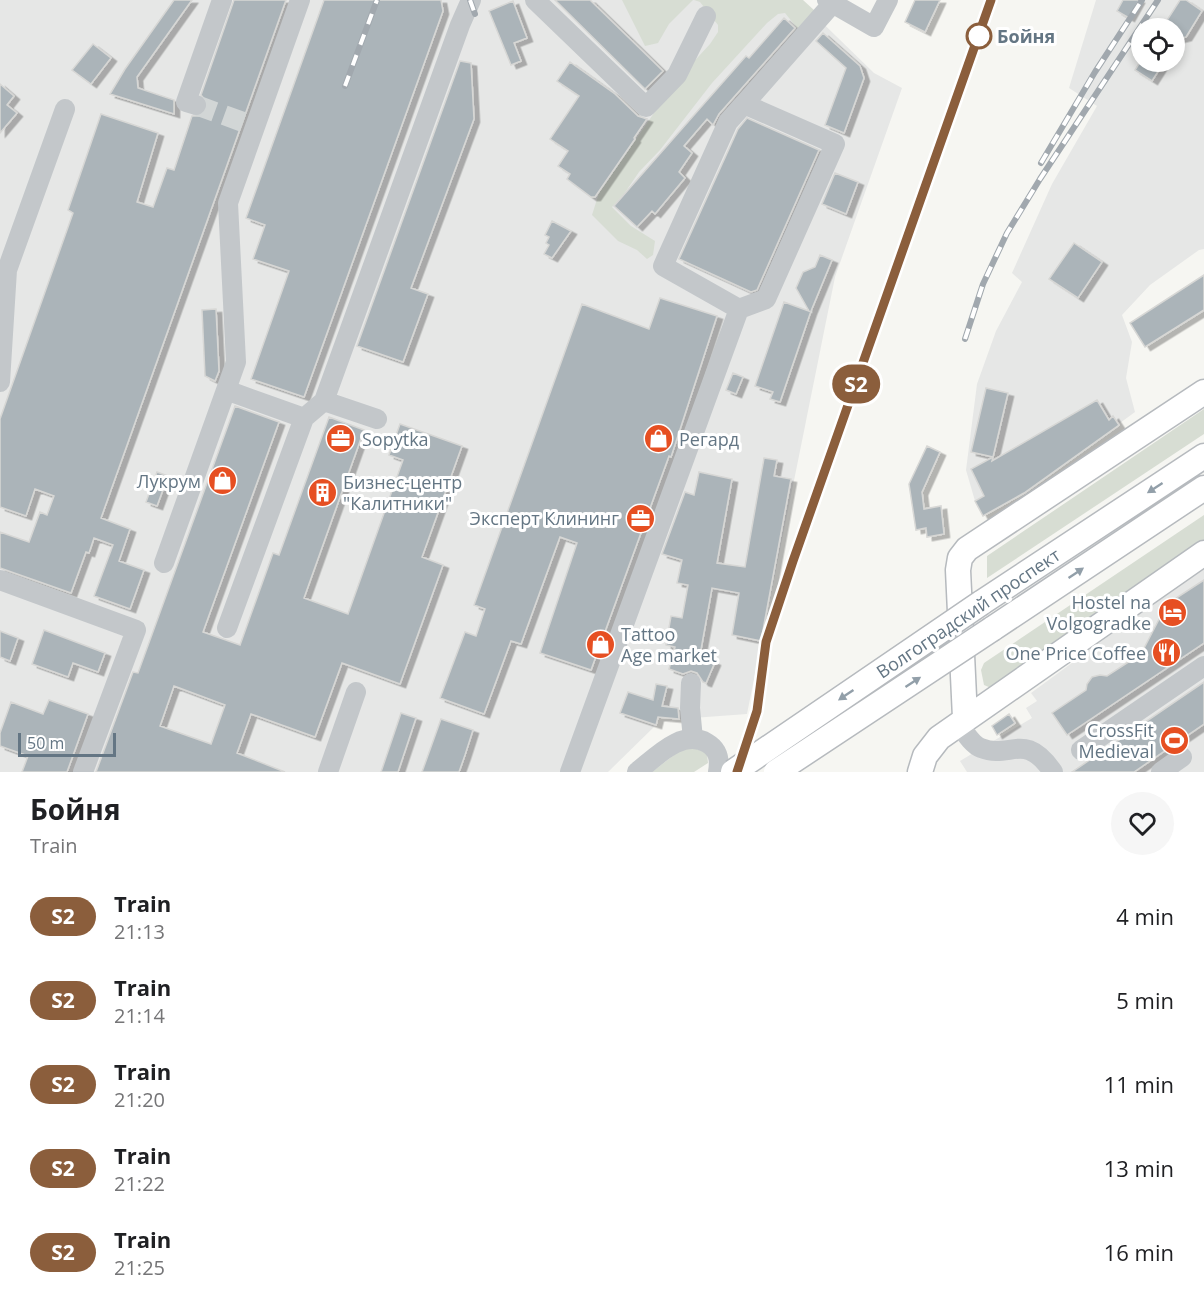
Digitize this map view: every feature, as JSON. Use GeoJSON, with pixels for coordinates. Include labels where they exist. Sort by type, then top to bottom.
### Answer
{"type":"FeatureCollection","features":[{"type":"Feature","properties":{"kind":"main road"},"geometry":{"type":"LineString","coordinates":[[962,721],[958,570],[963,553],[1204,392]]}},
{"type":"Feature","properties":{"kind":"main road","name":"Волгоградский проспект"},"geometry":{"type":"LineString","coordinates":[[733,772],[981,603],[1204,456]]}},
{"type":"Feature","properties":{"kind":"main road","name":"Волгоградский проспект"},"geometry":{"type":"LineString","coordinates":[[776,772],[1204,488]]}},
{"type":"Feature","properties":{"kind":"main road"},"geometry":{"type":"LineString","coordinates":[[920,772],[925,756],[939,738],[1204,554]]}},
{"type":"Feature","properties":{"kind":"street"},"geometry":{"type":"LineString","coordinates":[[196,105],[186,102],[222,0]]}},
{"type":"Feature","properties":{"kind":"street"},"geometry":{"type":"LineString","coordinates":[[164,563],[236,362],[228,203],[249,124],[300,0]]}},
{"type":"Feature","properties":{"kind":"street"},"geometry":{"type":"LineString","coordinates":[[227,628],[304,418],[324,401],[471,0]]}},
{"type":"Feature","properties":{"kind":"street"},"geometry":{"type":"LineString","coordinates":[[535,0],[646,107],[677,75],[705,16]]}},
{"type":"Feature","properties":{"kind":"street"},"geometry":{"type":"LineString","coordinates":[[739,309],[663,266],[728,122],[830,2],[874,27],[888,0]]}},
{"type":"Feature","properties":{"kind":"street"},"geometry":{"type":"LineString","coordinates":[[570,772],[739,309],[766,299],[834,144],[744,104]]}},
{"type":"Feature","properties":{"kind":"street"},"geometry":{"type":"LineString","coordinates":[[0,382],[7,270],[65,109]]}},
{"type":"Feature","properties":{"kind":"street"},"geometry":{"type":"LineString","coordinates":[[226,390],[304,418]]}},
{"type":"Feature","properties":{"kind":"street"},"geometry":{"type":"LineString","coordinates":[[324,401],[376,420]]}},
{"type":"Feature","properties":{"kind":"street"},"geometry":{"type":"LineString","coordinates":[[0,580],[136,630],[83,772]]}},
{"type":"Feature","properties":{"kind":"street"},"geometry":{"type":"LineString","coordinates":[[1081,750],[1204,666]]}},
{"type":"Feature","properties":{"kind":"street"},"geometry":{"type":"LineString","coordinates":[[691,683],[690,708],[693,739]]}},
{"type":"Feature","properties":{"kind":"street"},"geometry":{"type":"LineString","coordinates":[[328,772],[356,692]]}},
{"type":"Feature","properties":{"kind":"street"},"geometry":{"type":"LineString","coordinates":[[962,721],[975,745],[994,750],[1022,747],[1044,759],[1053,772]]}},
{"type":"Feature","properties":{"kind":"street"},"geometry":{"type":"LineString","coordinates":[[637,772],[676,743],[693,739],[705,741],[713,747],[718,754],[718,772]]}},
{"type":"Feature","properties":{"kind":"street"},"geometry":{"type":"LineString","coordinates":[[1161,772],[1182,757]]}},
{"type":"Feature","properties":{"kind":"shaded area"},"geometry":{"type":"Polygon","coordinates":[[[0,0],[799,0],[874,73],[902,88],[835,277],[747,714],[679,719],[658,717],[656,725],[608,772],[0,772],[0,0]]]}},
{"type":"Feature","properties":{"kind":"shaded area"},"geometry":{"type":"Polygon","coordinates":[[[622,0],[693,0],[669,24],[658,43],[645,46],[622,0]]]}},
{"type":"Feature","properties":{"kind":"shaded area"},"geometry":{"type":"Polygon","coordinates":[[[694,0],[803,0],[815,11],[798,29],[785,13],[778,14],[767,23],[712,83],[612,207],[631,226],[655,241],[653,255],[647,259],[637,250],[618,241],[592,215],[599,193],[676,81],[718,32],[718,25],[700,2],[694,0]]]}},
{"type":"Feature","properties":{"kind":"shaded area"},"geometry":{"type":"Polygon","coordinates":[[[1096,0],[1204,0],[1204,249],[1199,250],[1150,285],[1122,315],[1132,342],[1126,378],[1135,412],[1027,491],[983,516],[975,501],[966,470],[977,384],[996,331],[1022,282],[1012,273],[1052,184],[1097,106],[1069,88],[1096,0]]]}},
{"type":"Feature","properties":{"kind":"shaded area"},"geometry":{"type":"Polygon","coordinates":[[[1204,409],[1204,434],[987,578],[987,556],[1204,409]]]}},
{"type":"Feature","properties":{"kind":"shaded area"},"geometry":{"type":"Polygon","coordinates":[[[1204,515],[1204,541],[991,688],[984,685],[981,670],[984,663],[1204,515]]]}},
{"type":"Feature","properties":{"kind":"shaded area"},"geometry":{"type":"Polygon","coordinates":[[[1204,566],[1204,772],[967,772],[960,761],[1032,718],[1026,708],[1037,701],[1031,693],[1204,566]]]}},
{"type":"Feature","properties":{"kind":"shaded area"},"geometry":{"type":"Polygon","coordinates":[[[683,748],[694,748],[707,753],[708,763],[694,772],[652,772],[683,748]]]}},
{"type":"Feature","properties":{"kind":"building"},"geometry":{"type":"Polygon","coordinates":[[[174,0],[192,0],[137,77],[138,88],[174,100],[174,114],[110,94],[174,0]]]}},
{"type":"Feature","properties":{"kind":"building"},"geometry":{"type":"Polygon","coordinates":[[[234,0],[286,0],[101,518],[130,529],[119,561],[144,570],[130,609],[94,596],[113,545],[94,538],[89,553],[86,552],[71,593],[0,568],[0,532],[29,542],[40,512],[47,515],[54,496],[35,489],[26,516],[0,507],[0,419],[73,213],[68,210],[101,114],[158,133],[137,202],[153,207],[167,168],[174,170],[192,116],[199,116],[207,109],[207,102],[201,95],[234,0]]]}},
{"type":"Feature","properties":{"kind":"building"},"geometry":{"type":"Polygon","coordinates":[[[324,0],[441,0],[443,11],[304,397],[251,379],[289,271],[253,259],[265,225],[246,218],[324,0]]]}},
{"type":"Feature","properties":{"kind":"building"},"geometry":{"type":"Polygon","coordinates":[[[555,0],[590,0],[663,71],[645,89],[555,0]]]}},
{"type":"Feature","properties":{"kind":"building"},"geometry":{"type":"Polygon","coordinates":[[[915,0],[940,0],[925,32],[905,22],[915,0]]]}},
{"type":"Feature","properties":{"kind":"building"},"geometry":{"type":"Polygon","coordinates":[[[1123,0],[1139,0],[1129,18],[1117,11],[1123,0]]]}},
{"type":"Feature","properties":{"kind":"building"},"geometry":{"type":"Polygon","coordinates":[[[1180,0],[1186,0],[1202,11],[1185,37],[1185,18],[1168,18],[1180,0]]]}},
{"type":"Feature","properties":{"kind":"building"},"geometry":{"type":"Polygon","coordinates":[[[513,1],[527,38],[514,43],[521,61],[511,65],[489,11],[513,1]]]}},
{"type":"Feature","properties":{"kind":"building"},"geometry":{"type":"Polygon","coordinates":[[[784,18],[795,28],[719,114],[713,125],[707,119],[684,146],[692,153],[679,172],[685,178],[655,214],[652,211],[637,227],[614,206],[746,56],[749,58],[784,18]]]}},
{"type":"Feature","properties":{"kind":"building"},"geometry":{"type":"Polygon","coordinates":[[[823,33],[860,66],[864,78],[844,133],[825,125],[846,68],[816,41],[823,33]]]}},
{"type":"Feature","properties":{"kind":"building"},"geometry":{"type":"Polygon","coordinates":[[[93,44],[111,58],[91,84],[72,70],[93,44]]]}},
{"type":"Feature","properties":{"kind":"building"},"geometry":{"type":"Polygon","coordinates":[[[460,61],[471,63],[474,119],[411,288],[428,294],[403,362],[357,346],[460,61]]]}},
{"type":"Feature","properties":{"kind":"building"},"geometry":{"type":"Polygon","coordinates":[[[570,62],[615,94],[638,116],[647,119],[595,197],[591,197],[567,179],[570,174],[558,166],[568,151],[550,139],[579,96],[557,81],[570,62]]]}},
{"type":"Feature","properties":{"kind":"building"},"geometry":{"type":"Polygon","coordinates":[[[1138,72],[1158,72],[1152,81],[1138,72]]]}},
{"type":"Feature","properties":{"kind":"building"},"geometry":{"type":"Polygon","coordinates":[[[0,84],[14,96],[7,105],[17,113],[0,133],[0,84]]]}},
{"type":"Feature","properties":{"kind":"building"},"geometry":{"type":"Polygon","coordinates":[[[747,118],[819,150],[757,290],[751,292],[679,259],[738,129],[747,118]]]}},
{"type":"Feature","properties":{"kind":"building"},"geometry":{"type":"Polygon","coordinates":[[[835,173],[858,182],[846,214],[822,204],[835,173]]]}},
{"type":"Feature","properties":{"kind":"building"},"geometry":{"type":"Polygon","coordinates":[[[552,221],[571,231],[552,258],[544,254],[549,245],[546,243],[549,237],[545,235],[552,221]]]}},
{"type":"Feature","properties":{"kind":"building"},"geometry":{"type":"Polygon","coordinates":[[[1074,243],[1102,262],[1078,298],[1049,279],[1074,243]]]}},
{"type":"Feature","properties":{"kind":"building"},"geometry":{"type":"Polygon","coordinates":[[[820,255],[832,260],[811,311],[780,402],[770,399],[773,392],[755,386],[784,302],[809,311],[796,288],[803,272],[815,267],[820,255]]]}},
{"type":"Feature","properties":{"kind":"building"},"geometry":{"type":"Polygon","coordinates":[[[1204,275],[1204,310],[1145,347],[1130,323],[1204,275]]]}},
{"type":"Feature","properties":{"kind":"building"},"geometry":{"type":"Polygon","coordinates":[[[660,298],[717,316],[671,457],[669,456],[591,670],[540,653],[577,543],[560,537],[521,644],[511,641],[484,714],[440,698],[465,632],[476,636],[485,609],[474,605],[582,304],[649,329],[660,298]]]}},
{"type":"Feature","properties":{"kind":"building"},"geometry":{"type":"Polygon","coordinates":[[[216,309],[219,371],[215,381],[205,376],[202,310],[216,309]]]}},
{"type":"Feature","properties":{"kind":"building"},"geometry":{"type":"Polygon","coordinates":[[[733,373],[743,377],[736,394],[726,390],[733,373]]]}},
{"type":"Feature","properties":{"kind":"building"},"geometry":{"type":"Polygon","coordinates":[[[986,388],[1008,393],[993,457],[971,452],[986,388]]]}},
{"type":"Feature","properties":{"kind":"building"},"geometry":{"type":"Polygon","coordinates":[[[1097,400],[1109,420],[1113,416],[1119,425],[1024,493],[983,516],[975,501],[984,496],[971,469],[993,457],[992,461],[1097,400]]]}},
{"type":"Feature","properties":{"kind":"building"},"geometry":{"type":"Polygon","coordinates":[[[235,406],[279,422],[203,632],[240,645],[273,553],[279,555],[329,417],[364,430],[304,598],[348,614],[403,460],[389,455],[400,424],[462,446],[422,557],[443,565],[400,684],[342,663],[315,737],[251,714],[237,753],[285,772],[96,772],[133,672],[138,673],[235,406]],[[174,686],[160,726],[211,744],[225,705],[174,686]]]}},
{"type":"Feature","properties":{"kind":"building"},"geometry":{"type":"Polygon","coordinates":[[[927,446],[940,452],[922,492],[924,509],[941,506],[944,534],[927,537],[926,528],[916,530],[909,484],[927,446]]]}},
{"type":"Feature","properties":{"kind":"building"},"geometry":{"type":"Polygon","coordinates":[[[764,458],[777,460],[774,476],[791,479],[761,641],[732,635],[739,593],[712,588],[700,655],[715,662],[706,683],[697,673],[691,671],[683,674],[669,669],[675,647],[666,645],[671,616],[682,618],[688,585],[677,583],[682,560],[662,554],[685,492],[694,495],[699,472],[732,479],[717,563],[745,567],[764,458]]]}},
{"type":"Feature","properties":{"kind":"building"},"geometry":{"type":"Polygon","coordinates":[[[157,472],[168,476],[157,506],[146,502],[157,472]]]}},
{"type":"Feature","properties":{"kind":"building"},"geometry":{"type":"Polygon","coordinates":[[[1204,580],[1204,643],[1067,735],[1052,713],[1086,690],[1092,677],[1107,676],[1141,654],[1167,604],[1204,580]]]}},
{"type":"Feature","properties":{"kind":"building"},"geometry":{"type":"Polygon","coordinates":[[[44,630],[105,653],[98,672],[73,663],[68,677],[32,664],[44,630]]]}},
{"type":"Feature","properties":{"kind":"building"},"geometry":{"type":"Polygon","coordinates":[[[0,631],[18,638],[10,661],[0,657],[0,631]]]}},
{"type":"Feature","properties":{"kind":"building"},"geometry":{"type":"Polygon","coordinates":[[[1204,682],[1204,724],[1134,772],[1072,772],[1204,682]]]}},
{"type":"Feature","properties":{"kind":"building"},"geometry":{"type":"Polygon","coordinates":[[[656,684],[667,686],[662,706],[678,708],[679,719],[658,717],[656,725],[620,713],[628,692],[653,700],[656,684]]]}},
{"type":"Feature","properties":{"kind":"building"},"geometry":{"type":"Polygon","coordinates":[[[49,700],[88,714],[67,772],[22,772],[28,756],[0,746],[0,733],[11,702],[43,714],[49,700]]]}},
{"type":"Feature","properties":{"kind":"building"},"geometry":{"type":"Polygon","coordinates":[[[401,713],[416,718],[398,772],[381,772],[401,713]]]}},
{"type":"Feature","properties":{"kind":"building"},"geometry":{"type":"Polygon","coordinates":[[[1009,714],[1015,723],[997,735],[992,726],[1009,714]]]}},
{"type":"Feature","properties":{"kind":"building"},"geometry":{"type":"Polygon","coordinates":[[[441,719],[473,730],[459,772],[422,772],[441,719]]]}},
{"type":"Feature","properties":{"kind":"tunnel"},"geometry":{"type":"LineString","coordinates":[[196,105],[243,122]]}},
{"type":"Feature","properties":{"kind":"railway"},"geometry":{"type":"LineString","coordinates":[[345,86],[377,0]]}},
{"type":"Feature","properties":{"kind":"railway"},"geometry":{"type":"LineString","coordinates":[[470,0],[475,14]]}},
{"type":"Feature","properties":{"kind":"railway"},"geometry":{"type":"LineString","coordinates":[[737,772],[757,711],[766,642],[991,0]]}},
{"type":"Feature","properties":{"kind":"railway"},"geometry":{"type":"LineString","coordinates":[[1041,163],[1095,72],[1142,0]]}},
{"type":"Feature","properties":{"kind":"railway"},"geometry":{"type":"LineString","coordinates":[[965,339],[983,284],[1007,233],[1158,0]]}},
{"type":"Feature","properties":{"kind":"train","name":"S2"},"geometry":{"type":"LineString","coordinates":[[737,772],[757,711],[766,642],[991,0]]}},
{"type":"Feature","properties":{"kind":"place","name":"Бойня"},"geometry":{"type":"Point","coordinates":[979,36]}},
{"type":"Feature","properties":{"kind":"place","name":"Sopytka"},"geometry":{"type":"Point","coordinates":[341,439]}},
{"type":"Feature","properties":{"kind":"place","name":"Регард"},"geometry":{"type":"Point","coordinates":[658,439]}},
{"type":"Feature","properties":{"kind":"place","name":"Лукрум"},"geometry":{"type":"Point","coordinates":[222,481]}},
{"type":"Feature","properties":{"kind":"place","name":"Бизнес-центр \"Калитники\""},"geometry":{"type":"Point","coordinates":[322,492]}},
{"type":"Feature","properties":{"kind":"place","name":"Эксперт Клининг"},"geometry":{"type":"Point","coordinates":[640,518]}},
{"type":"Feature","properties":{"kind":"place","name":"Hostel na Volgogradke"},"geometry":{"type":"Point","coordinates":[1172,612]}},
{"type":"Feature","properties":{"kind":"place","name":"Tattoo Age market"},"geometry":{"type":"Point","coordinates":[600,644]}},
{"type":"Feature","properties":{"kind":"place","name":"One Price Coffee"},"geometry":{"type":"Point","coordinates":[1167,653]}},
{"type":"Feature","properties":{"kind":"place","name":"CrossFit Medieval"},"geometry":{"type":"Point","coordinates":[1175,740]}}]}
